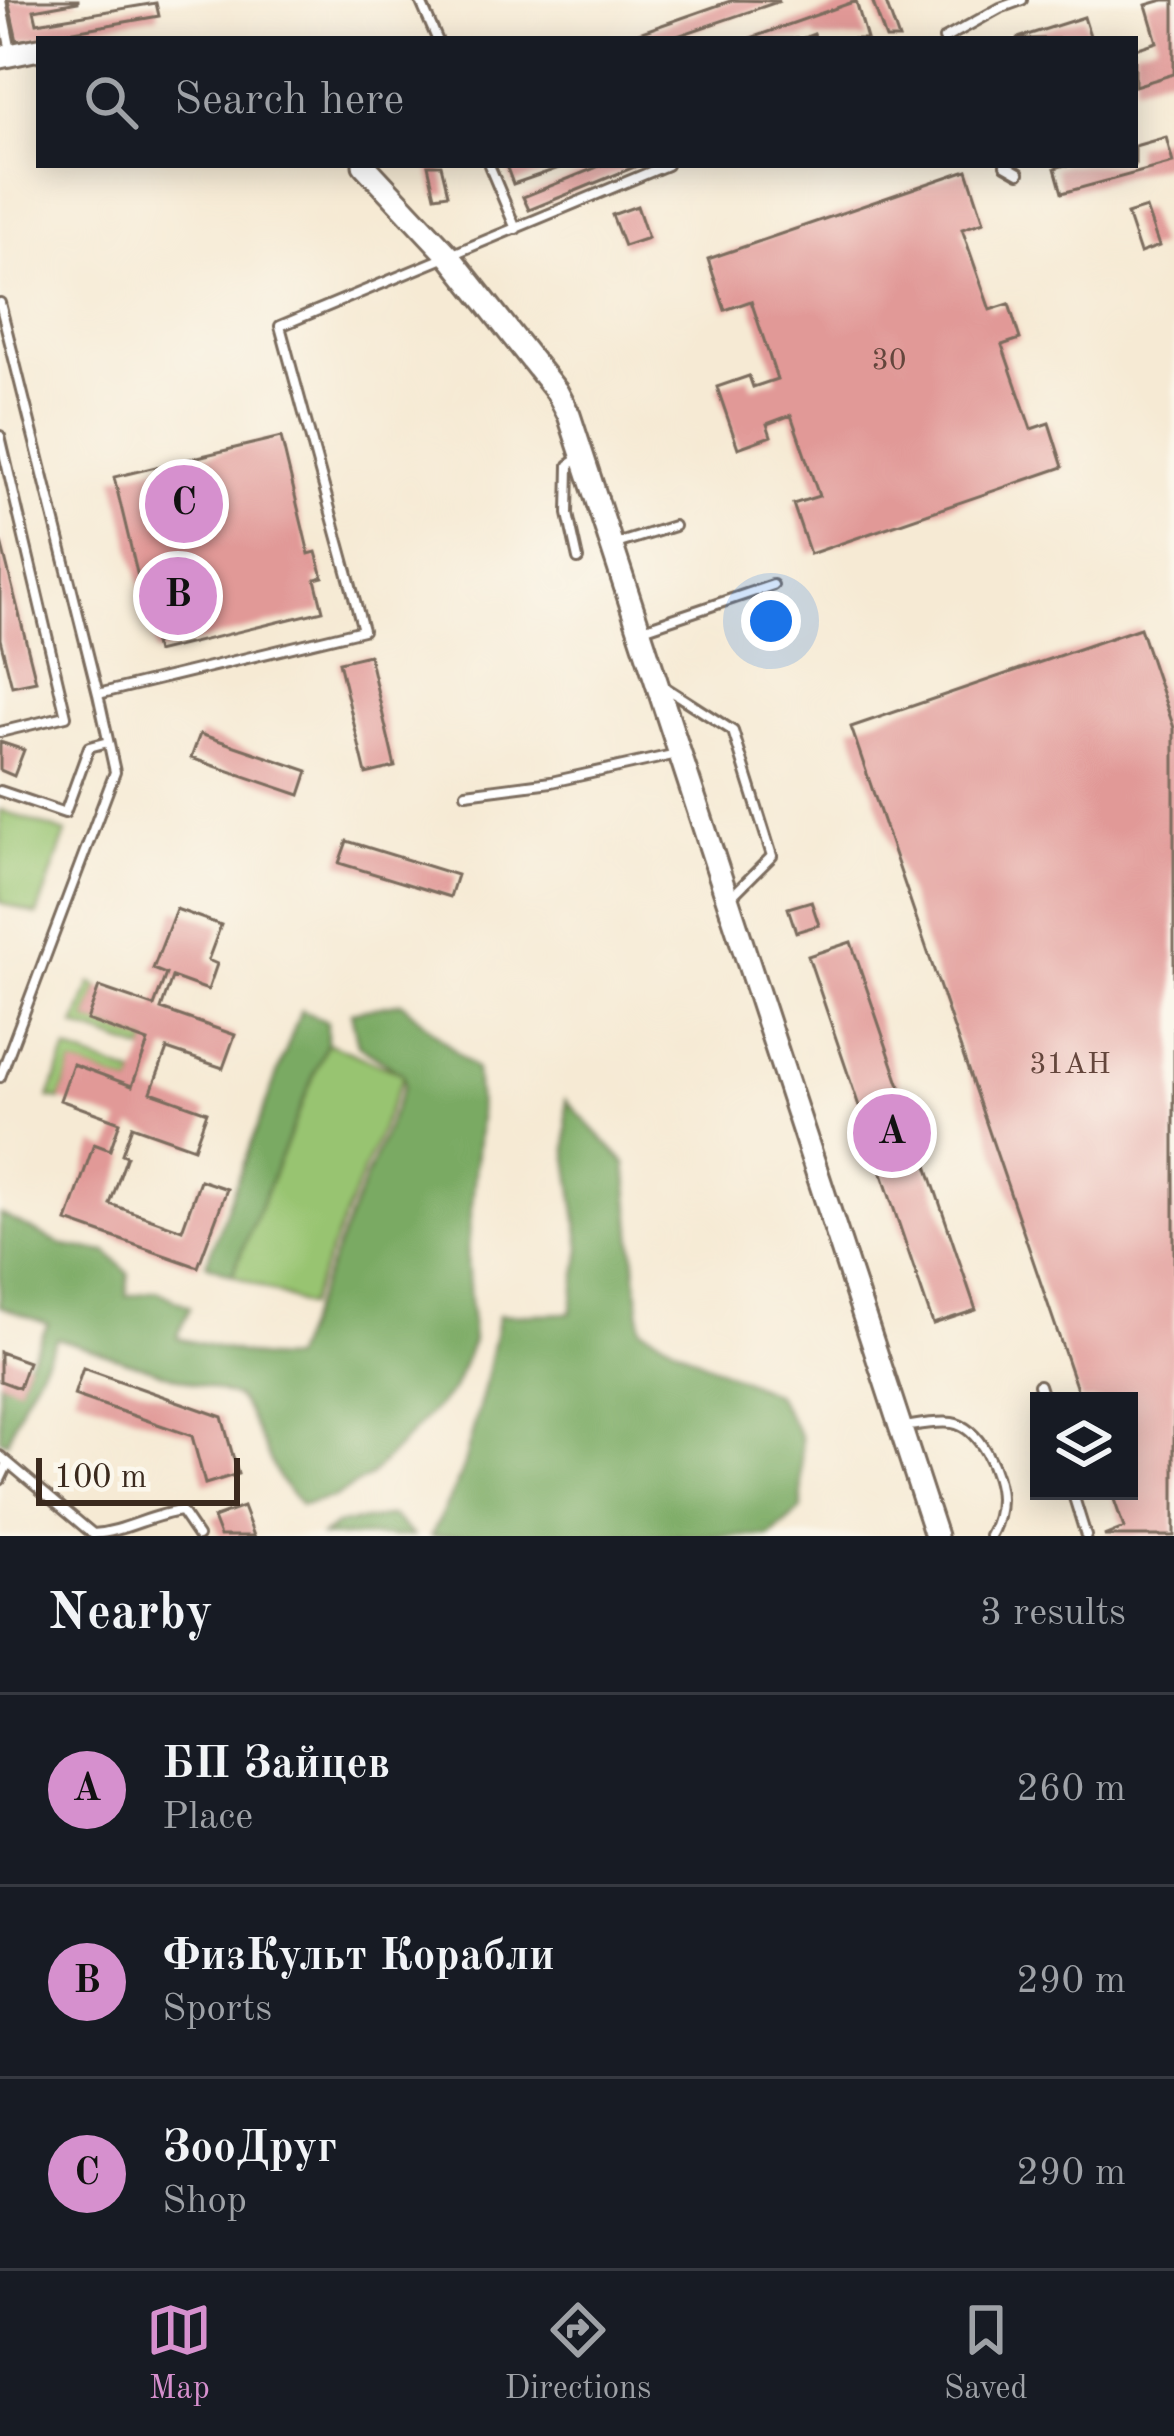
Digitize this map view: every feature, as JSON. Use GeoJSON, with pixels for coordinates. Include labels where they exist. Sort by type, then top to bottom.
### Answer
{"type":"FeatureCollection","features":[{"type":"Feature","properties":{"kind":"street"},"geometry":{"type":"LineString","coordinates":[[6,56],[36,51]]}},
{"type":"Feature","properties":{"kind":"street"},"geometry":{"type":"LineString","coordinates":[[367,168],[450,256],[557,392],[569,415],[936,1536]]}},
{"type":"Feature","properties":{"kind":"lane"},"geometry":{"type":"LineString","coordinates":[[1,0],[6,56]]}},
{"type":"Feature","properties":{"kind":"lane"},"geometry":{"type":"LineString","coordinates":[[421,0],[436,36]]}},
{"type":"Feature","properties":{"kind":"lane"},"geometry":{"type":"LineString","coordinates":[[949,36],[999,4],[1022,0]]}},
{"type":"Feature","properties":{"kind":"lane"},"geometry":{"type":"LineString","coordinates":[[490,168],[516,229]]}},
{"type":"Feature","properties":{"kind":"lane"},"geometry":{"type":"LineString","coordinates":[[98,694],[363,630],[280,326],[660,168]]}},
{"type":"Feature","properties":{"kind":"lane"},"geometry":{"type":"LineString","coordinates":[[1010,168],[1019,173]]}},
{"type":"Feature","properties":{"kind":"lane"},"geometry":{"type":"LineString","coordinates":[[0,302],[115,772],[0,1076]]}},
{"type":"Feature","properties":{"kind":"lane"},"geometry":{"type":"LineString","coordinates":[[0,436],[66,716],[0,732]]}},
{"type":"Feature","properties":{"kind":"lane"},"geometry":{"type":"LineString","coordinates":[[578,559],[568,514],[569,465],[582,456]]}},
{"type":"Feature","properties":{"kind":"lane"},"geometry":{"type":"LineString","coordinates":[[610,546],[674,526]]}},
{"type":"Feature","properties":{"kind":"lane"},"geometry":{"type":"LineString","coordinates":[[638,631],[772,585]]}},
{"type":"Feature","properties":{"kind":"lane"},"geometry":{"type":"LineString","coordinates":[[655,681],[733,731],[772,856],[728,899]]}},
{"type":"Feature","properties":{"kind":"lane"},"geometry":{"type":"LineString","coordinates":[[0,791],[65,813],[89,747],[108,742]]}},
{"type":"Feature","properties":{"kind":"lane"},"geometry":{"type":"LineString","coordinates":[[466,793],[551,782],[679,754]]}},
{"type":"Feature","properties":{"kind":"lane"},"geometry":{"type":"LineString","coordinates":[[1039,1385],[1041,1392]]}},
{"type":"Feature","properties":{"kind":"lane"},"geometry":{"type":"LineString","coordinates":[[901,1427],[953,1423],[973,1432],[987,1454],[1000,1495],[998,1522],[990,1536]]}},
{"type":"Feature","properties":{"kind":"lane"},"geometry":{"type":"LineString","coordinates":[[0,1480],[4,1460],[93,1534],[182,1511],[198,1536]]}},
{"type":"Feature","properties":{"kind":"lane"},"geometry":{"type":"LineString","coordinates":[[1075,1500],[1085,1536]]}},
{"type":"Feature","properties":{"kind":"green space"},"geometry":{"type":"Polygon","coordinates":[[[0,810],[66,833],[37,915],[0,902],[0,810]]]}},
{"type":"Feature","properties":{"kind":"green space"},"geometry":{"type":"Polygon","coordinates":[[[91,983],[99,987],[87,1020],[148,1042],[145,1051],[75,1026],[91,983]]]}},
{"type":"Feature","properties":{"kind":"green space"},"geometry":{"type":"Polygon","coordinates":[[[401,1002],[476,1070],[480,1119],[467,1259],[473,1341],[452,1391],[369,1477],[333,1498],[301,1505],[279,1479],[237,1397],[57,1338],[7,1442],[0,1439],[0,1381],[19,1387],[48,1324],[0,1306],[0,1214],[64,1246],[107,1252],[129,1274],[126,1296],[157,1291],[190,1307],[177,1338],[263,1358],[291,1359],[404,1086],[403,1074],[358,1045],[351,1012],[401,1002]]]}},
{"type":"Feature","properties":{"kind":"green space"},"geometry":{"type":"Polygon","coordinates":[[[301,1010],[327,1022],[327,1043],[232,1275],[206,1264],[301,1010]]]}},
{"type":"Feature","properties":{"kind":"green space"},"geometry":{"type":"Polygon","coordinates":[[[327,1043],[404,1074],[308,1306],[232,1275],[327,1043]]]}},
{"type":"Feature","properties":{"kind":"green space"},"geometry":{"type":"Polygon","coordinates":[[[67,1050],[136,1076],[132,1086],[73,1065],[60,1100],[49,1098],[67,1050]]]}},
{"type":"Feature","properties":{"kind":"green space"},"geometry":{"type":"Polygon","coordinates":[[[566,1100],[626,1164],[641,1328],[776,1395],[801,1437],[802,1509],[770,1536],[431,1536],[461,1475],[499,1315],[571,1313],[581,1248],[567,1151],[566,1100]]]}},
{"type":"Feature","properties":{"kind":"green space"},"geometry":{"type":"Polygon","coordinates":[[[392,1516],[413,1536],[322,1536],[337,1524],[392,1516]]]}},
{"type":"Feature","properties":{"kind":"building"},"geometry":{"type":"Polygon","coordinates":[[[8,0],[78,0],[34,10],[37,23],[156,3],[159,16],[36,36],[17,41],[8,0]]]}},
{"type":"Feature","properties":{"kind":"building"},"geometry":{"type":"Polygon","coordinates":[[[733,0],[780,1],[678,36],[631,36],[733,0]]]}},
{"type":"Feature","properties":{"kind":"building"},"geometry":{"type":"Polygon","coordinates":[[[872,0],[885,0],[898,36],[885,36],[872,0]]]}},
{"type":"Feature","properties":{"kind":"building"},"geometry":{"type":"Polygon","coordinates":[[[1174,0],[1174,74],[1138,85],[1138,48],[1157,42],[1146,5],[1174,0]]]}},
{"type":"Feature","properties":{"kind":"building"},"geometry":{"type":"Polygon","coordinates":[[[856,1],[866,36],[814,34],[757,36],[856,1]]]}},
{"type":"Feature","properties":{"kind":"building"},"geometry":{"type":"Polygon","coordinates":[[[1084,17],[1090,36],[1024,36],[1084,17]]]}},
{"type":"Feature","properties":{"kind":"building"},"geometry":{"type":"Polygon","coordinates":[[[1166,137],[1173,163],[1062,193],[1055,168],[1138,168],[1138,145],[1166,137]]]}},
{"type":"Feature","properties":{"kind":"building"},"geometry":{"type":"Polygon","coordinates":[[[429,168],[442,168],[448,194],[435,196],[429,168]]]}},
{"type":"Feature","properties":{"kind":"building"},"geometry":{"type":"Polygon","coordinates":[[[507,168],[559,168],[513,184],[507,168]]]}},
{"type":"Feature","properties":{"kind":"building"},"geometry":{"type":"Polygon","coordinates":[[[595,168],[632,168],[529,210],[523,197],[595,168]]]}},
{"type":"Feature","properties":{"kind":"building"},"geometry":{"type":"Polygon","coordinates":[[[967,170],[984,222],[962,229],[990,310],[1009,304],[1020,339],[1002,345],[1031,429],[1049,423],[1063,467],[810,554],[793,504],[819,496],[791,415],[767,424],[771,436],[738,448],[717,387],[749,376],[753,387],[777,379],[751,301],[725,310],[708,259],[967,170]]]}},
{"type":"Feature","properties":{"kind":"building"},"geometry":{"type":"Polygon","coordinates":[[[637,206],[648,238],[624,246],[612,215],[637,206]]]}},
{"type":"Feature","properties":{"kind":"building"},"geometry":{"type":"Polygon","coordinates":[[[1146,208],[1159,246],[1140,253],[1127,214],[1146,208]]]}},
{"type":"Feature","properties":{"kind":"building"},"geometry":{"type":"Polygon","coordinates":[[[281,437],[309,554],[316,552],[323,577],[315,579],[323,611],[156,652],[114,477],[281,437]]]}},
{"type":"Feature","properties":{"kind":"building"},"geometry":{"type":"Polygon","coordinates":[[[0,538],[36,681],[12,686],[0,639],[0,538]]]}},
{"type":"Feature","properties":{"kind":"building"},"geometry":{"type":"Polygon","coordinates":[[[1140,628],[1174,728],[1174,1536],[1104,1536],[1124,1528],[1114,1500],[1138,1500],[1138,1392],[1078,1392],[851,727],[1140,628]]]}},
{"type":"Feature","properties":{"kind":"building"},"geometry":{"type":"Polygon","coordinates":[[[369,655],[395,767],[366,774],[339,662],[369,655]]]}},
{"type":"Feature","properties":{"kind":"building"},"geometry":{"type":"Polygon","coordinates":[[[200,734],[308,771],[300,795],[191,758],[200,734]]]}},
{"type":"Feature","properties":{"kind":"building"},"geometry":{"type":"Polygon","coordinates":[[[0,742],[24,750],[14,776],[0,770],[0,742]]]}},
{"type":"Feature","properties":{"kind":"building"},"geometry":{"type":"Polygon","coordinates":[[[347,841],[457,875],[450,897],[339,863],[347,841]]]}},
{"type":"Feature","properties":{"kind":"building"},"geometry":{"type":"Polygon","coordinates":[[[811,901],[819,925],[796,932],[788,908],[811,901]]]}},
{"type":"Feature","properties":{"kind":"building"},"geometry":{"type":"Polygon","coordinates":[[[176,909],[221,925],[208,960],[217,964],[208,990],[172,977],[161,1009],[235,1035],[223,1068],[167,1049],[151,1092],[207,1112],[194,1148],[132,1126],[110,1204],[182,1230],[200,1180],[227,1189],[198,1267],[67,1221],[94,1144],[110,1150],[120,1122],[60,1100],[73,1064],[132,1086],[148,1042],[87,1020],[99,987],[154,1006],[166,974],[153,969],[176,909]]]}},
{"type":"Feature","properties":{"kind":"building"},"geometry":{"type":"Polygon","coordinates":[[[851,942],[976,1310],[933,1324],[808,956],[851,942]]]}},
{"type":"Feature","properties":{"kind":"building"},"geometry":{"type":"Polygon","coordinates":[[[0,1352],[28,1362],[19,1388],[0,1381],[0,1352]]]}},
{"type":"Feature","properties":{"kind":"building"},"geometry":{"type":"Polygon","coordinates":[[[83,1368],[222,1417],[238,1474],[205,1484],[192,1436],[74,1395],[83,1368]]]}},
{"type":"Feature","properties":{"kind":"building"},"geometry":{"type":"Polygon","coordinates":[[[243,1507],[254,1536],[220,1536],[213,1518],[243,1507]]]}},
{"type":"Feature","properties":{"kind":"place","name":"ЗооДруг"},"geometry":{"type":"Point","coordinates":[184,504]}},
{"type":"Feature","properties":{"kind":"place","name":"ФизКульт Корабли"},"geometry":{"type":"Point","coordinates":[178,596]}},
{"type":"Feature","properties":{"kind":"place","name":"БП Зайцев"},"geometry":{"type":"Point","coordinates":[892,1133]}}]}
